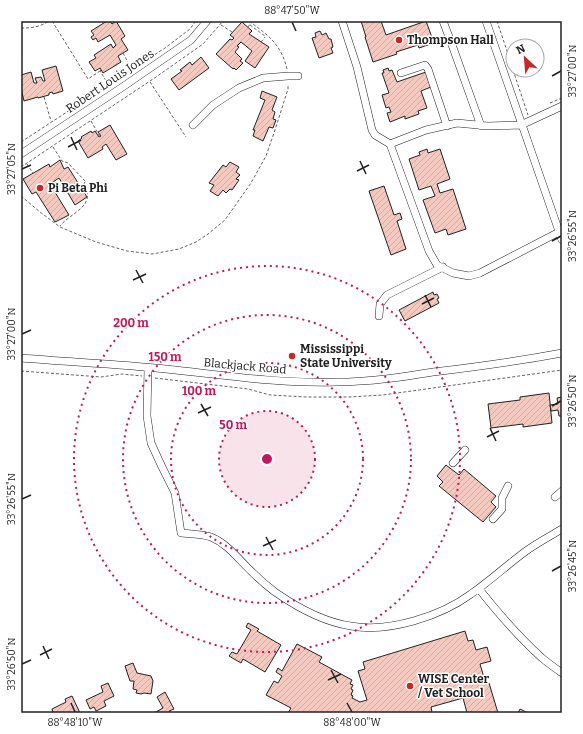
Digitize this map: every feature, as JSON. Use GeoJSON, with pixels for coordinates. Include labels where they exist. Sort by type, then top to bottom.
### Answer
{"type":"FeatureCollection","features":[{"type":"Feature","properties":{"kind":"street","name":"Robert Louis Jones"},"geometry":{"type":"LineString","coordinates":[[21,154],[191,40],[207,21]]}},
{"type":"Feature","properties":{"kind":"street"},"geometry":{"type":"LineString","coordinates":[[342,21],[357,67],[372,130],[375,135],[390,144],[429,251],[437,265],[453,273],[469,276],[480,273],[559,232]]}},
{"type":"Feature","properties":{"kind":"street"},"geometry":{"type":"LineString","coordinates":[[443,21],[481,126]]}},
{"type":"Feature","properties":{"kind":"street"},"geometry":{"type":"LineString","coordinates":[[486,21],[562,240]]}},
{"type":"Feature","properties":{"kind":"street"},"geometry":{"type":"LineString","coordinates":[[401,74],[425,65],[428,69],[447,126]]}},
{"type":"Feature","properties":{"kind":"street"},"geometry":{"type":"LineString","coordinates":[[193,125],[213,105],[239,88],[263,78],[298,76]]}},
{"type":"Feature","properties":{"kind":"street"},"geometry":{"type":"LineString","coordinates":[[390,144],[426,130],[457,123],[481,126],[522,125],[562,106]]}},
{"type":"Feature","properties":{"kind":"street"},"geometry":{"type":"LineString","coordinates":[[379,316],[380,304],[387,295],[442,268]]}},
{"type":"Feature","properties":{"kind":"street","name":"Blackjack Road"},"geometry":{"type":"LineString","coordinates":[[21,358],[305,383],[366,381],[516,361],[562,353]]}},
{"type":"Feature","properties":{"kind":"street"},"geometry":{"type":"LineString","coordinates":[[148,368],[147,416],[151,443],[175,493],[181,532],[211,537],[228,547],[267,586],[299,607],[316,616],[350,626],[368,627],[398,624],[431,615],[448,608],[470,595],[527,551],[562,529]]}},
{"type":"Feature","properties":{"kind":"street"},"geometry":{"type":"LineString","coordinates":[[453,463],[465,450]]}},
{"type":"Feature","properties":{"kind":"street"},"geometry":{"type":"LineString","coordinates":[[493,520],[502,509],[502,498],[508,486]]}},
{"type":"Feature","properties":{"kind":"street"},"geometry":{"type":"LineString","coordinates":[[555,497],[562,491]]}},
{"type":"Feature","properties":{"kind":"street"},"geometry":{"type":"LineString","coordinates":[[479,589],[523,640],[562,673]]}},
{"type":"Feature","properties":{"kind":"path"},"geometry":{"type":"LineString","coordinates":[[21,28],[37,27],[51,21],[88,79],[100,71],[109,84]]}},
{"type":"Feature","properties":{"kind":"path"},"geometry":{"type":"LineString","coordinates":[[21,142],[165,48],[190,29],[196,21]]}},
{"type":"Feature","properties":{"kind":"path"},"geometry":{"type":"LineString","coordinates":[[21,166],[150,81],[203,44],[223,21]]}},
{"type":"Feature","properties":{"kind":"path"},"geometry":{"type":"LineString","coordinates":[[21,196],[60,226],[96,242],[127,251],[152,254],[179,249],[196,242],[208,234],[225,220],[251,183],[266,156],[288,89],[288,72],[285,60],[277,44],[267,34],[249,21]]}},
{"type":"Feature","properties":{"kind":"path"},"geometry":{"type":"LineString","coordinates":[[497,21],[505,46]]}},
{"type":"Feature","properties":{"kind":"path"},"geometry":{"type":"LineString","coordinates":[[248,27],[252,23]]}},
{"type":"Feature","properties":{"kind":"path"},"geometry":{"type":"LineString","coordinates":[[221,24],[232,32]]}},
{"type":"Feature","properties":{"kind":"path"},"geometry":{"type":"LineString","coordinates":[[250,25],[265,36]]}},
{"type":"Feature","properties":{"kind":"path"},"geometry":{"type":"LineString","coordinates":[[261,42],[267,34]]}},
{"type":"Feature","properties":{"kind":"path"},"geometry":{"type":"LineString","coordinates":[[123,53],[132,69]]}},
{"type":"Feature","properties":{"kind":"path"},"geometry":{"type":"LineString","coordinates":[[516,78],[531,121]]}},
{"type":"Feature","properties":{"kind":"path"},"geometry":{"type":"LineString","coordinates":[[150,81],[186,137]]}},
{"type":"Feature","properties":{"kind":"path"},"geometry":{"type":"LineString","coordinates":[[44,97],[52,122]]}},
{"type":"Feature","properties":{"kind":"path"},"geometry":{"type":"LineString","coordinates":[[91,120],[100,136]]}},
{"type":"Feature","properties":{"kind":"path"},"geometry":{"type":"LineString","coordinates":[[52,146],[62,161],[68,163],[86,182],[84,183],[88,194],[88,198],[84,205],[77,213],[63,222],[60,226]]}},
{"type":"Feature","properties":{"kind":"path"},"geometry":{"type":"LineString","coordinates":[[26,163],[33,173]]}},
{"type":"Feature","properties":{"kind":"building"},"geometry":{"type":"Polygon","coordinates":[[[107,21],[110,21],[112,24],[116,21],[125,36],[121,39],[128,50],[118,56],[121,62],[103,73],[100,68],[95,71],[89,62],[96,58],[94,55],[111,44],[113,48],[116,45],[110,35],[98,42],[96,38],[93,40],[91,37],[94,35],[91,31],[107,21]]]}},
{"type":"Feature","properties":{"kind":"building","name":"Thompson Hall"},"geometry":{"type":"Polygon","coordinates":[[[361,21],[381,21],[386,35],[426,21],[434,43],[419,48],[418,45],[396,52],[397,54],[373,62],[361,21]]]}},
{"type":"Feature","properties":{"kind":"building"},"geometry":{"type":"Polygon","coordinates":[[[242,22],[252,31],[249,34],[269,47],[255,68],[245,61],[252,51],[241,42],[237,46],[239,47],[235,52],[242,59],[240,61],[243,63],[236,70],[216,54],[230,39],[232,40],[234,38],[230,35],[242,22]]]}},
{"type":"Feature","properties":{"kind":"building"},"geometry":{"type":"Polygon","coordinates":[[[320,31],[322,35],[326,33],[329,39],[331,39],[333,47],[331,48],[333,53],[319,58],[312,38],[316,37],[315,33],[320,31]]]}},
{"type":"Feature","properties":{"kind":"building"},"geometry":{"type":"Polygon","coordinates":[[[201,57],[209,68],[179,90],[171,79],[182,71],[180,70],[190,62],[192,65],[201,57]]]}},
{"type":"Feature","properties":{"kind":"building"},"geometry":{"type":"Polygon","coordinates":[[[56,66],[63,91],[53,94],[52,92],[49,93],[49,95],[24,101],[21,88],[21,75],[31,72],[34,83],[37,83],[35,78],[41,77],[43,81],[45,81],[42,70],[56,66]]]}},
{"type":"Feature","properties":{"kind":"building"},"geometry":{"type":"Polygon","coordinates":[[[388,68],[389,71],[392,70],[397,82],[426,72],[431,87],[421,91],[427,108],[418,111],[419,114],[405,119],[405,116],[390,122],[387,113],[391,112],[389,107],[386,108],[382,95],[389,93],[382,73],[384,73],[383,70],[388,68]]]}},
{"type":"Feature","properties":{"kind":"building"},"geometry":{"type":"Polygon","coordinates":[[[262,91],[277,97],[272,110],[275,112],[273,119],[276,120],[273,128],[269,127],[263,141],[253,136],[255,130],[253,130],[265,100],[260,98],[262,91]]]}},
{"type":"Feature","properties":{"kind":"building"},"geometry":{"type":"Polygon","coordinates":[[[110,125],[127,154],[116,160],[106,144],[102,147],[103,149],[88,158],[78,141],[82,138],[81,137],[91,131],[92,133],[95,131],[99,137],[101,136],[98,132],[110,125]]]}},
{"type":"Feature","properties":{"kind":"building"},"geometry":{"type":"Polygon","coordinates":[[[427,149],[428,153],[440,149],[450,179],[437,184],[440,193],[453,189],[466,229],[448,235],[446,229],[435,233],[423,200],[435,196],[431,186],[419,190],[409,159],[420,155],[419,152],[427,149]]]}},
{"type":"Feature","properties":{"kind":"building","name":"Pi Beta Phi"},"geometry":{"type":"Polygon","coordinates":[[[60,160],[64,169],[68,167],[87,197],[75,205],[59,178],[50,184],[69,215],[55,222],[36,192],[32,194],[23,179],[49,164],[50,167],[60,160]]]}},
{"type":"Feature","properties":{"kind":"building"},"geometry":{"type":"Polygon","coordinates":[[[230,162],[239,167],[236,172],[240,175],[236,179],[239,180],[232,190],[230,189],[226,193],[223,190],[218,196],[210,191],[214,185],[209,183],[223,165],[226,167],[230,162]]]}},
{"type":"Feature","properties":{"kind":"building"},"geometry":{"type":"Polygon","coordinates":[[[384,186],[394,215],[400,213],[402,219],[397,221],[406,249],[391,255],[369,191],[384,186]]]}},
{"type":"Feature","properties":{"kind":"building"},"geometry":{"type":"Polygon","coordinates":[[[433,292],[434,295],[437,294],[439,303],[405,321],[399,310],[433,292]]]}},
{"type":"Feature","properties":{"kind":"building"},"geometry":{"type":"Polygon","coordinates":[[[549,393],[552,423],[523,427],[523,424],[491,428],[488,404],[520,400],[520,397],[549,393]]]}},
{"type":"Feature","properties":{"kind":"building"},"geometry":{"type":"Polygon","coordinates":[[[562,397],[562,416],[559,416],[558,410],[551,411],[550,405],[558,404],[557,398],[562,397]]]}},
{"type":"Feature","properties":{"kind":"building"},"geometry":{"type":"Polygon","coordinates":[[[446,465],[459,475],[464,469],[496,496],[491,502],[496,507],[483,522],[439,486],[443,482],[437,476],[446,465]]]}},
{"type":"Feature","properties":{"kind":"building"},"geometry":{"type":"Polygon","coordinates":[[[248,623],[259,629],[257,631],[281,645],[265,672],[243,659],[241,663],[229,656],[232,652],[237,654],[251,630],[246,627],[248,623]]]}},
{"type":"Feature","properties":{"kind":"building"},"geometry":{"type":"Polygon","coordinates":[[[465,631],[468,641],[473,640],[476,650],[487,647],[491,661],[480,664],[486,684],[489,683],[498,713],[467,713],[463,698],[431,707],[432,712],[428,713],[288,713],[291,708],[266,695],[274,681],[278,683],[282,676],[276,672],[278,668],[282,671],[297,644],[322,657],[319,662],[352,680],[350,684],[353,685],[351,689],[353,690],[351,695],[353,696],[352,698],[360,702],[367,700],[358,671],[365,669],[363,662],[465,631]]]}},
{"type":"Feature","properties":{"kind":"building"},"geometry":{"type":"Polygon","coordinates":[[[133,663],[137,673],[151,676],[153,681],[151,694],[136,693],[137,690],[133,689],[134,681],[130,681],[125,666],[133,663]]]}},
{"type":"Feature","properties":{"kind":"building"},"geometry":{"type":"Polygon","coordinates":[[[108,683],[114,696],[104,701],[106,706],[96,711],[94,707],[90,709],[86,700],[103,692],[101,686],[108,683]]]}},
{"type":"Feature","properties":{"kind":"building"},"geometry":{"type":"Polygon","coordinates":[[[165,692],[174,709],[169,711],[170,713],[154,713],[163,708],[157,697],[165,692]]]}},
{"type":"Feature","properties":{"kind":"building"},"geometry":{"type":"Polygon","coordinates":[[[72,696],[80,713],[53,713],[52,709],[66,702],[65,699],[72,696]]]}},
{"type":"Feature","properties":{"kind":"building"},"geometry":{"type":"Polygon","coordinates":[[[520,709],[528,713],[518,713],[520,709]]]}},
{"type":"Feature","properties":{"kind":"place","name":"Thompson Hall"},"geometry":{"type":"Point","coordinates":[399,40]}},
{"type":"Feature","properties":{"kind":"place","name":"Pi Beta Phi"},"geometry":{"type":"Point","coordinates":[40,188]}},
{"type":"Feature","properties":{"kind":"place","name":"Mississippi State University"},"geometry":{"type":"Point","coordinates":[292,356]}},
{"type":"Feature","properties":{"kind":"place","name":"WISE Center / Vet School"},"geometry":{"type":"Point","coordinates":[410,686]}}]}
